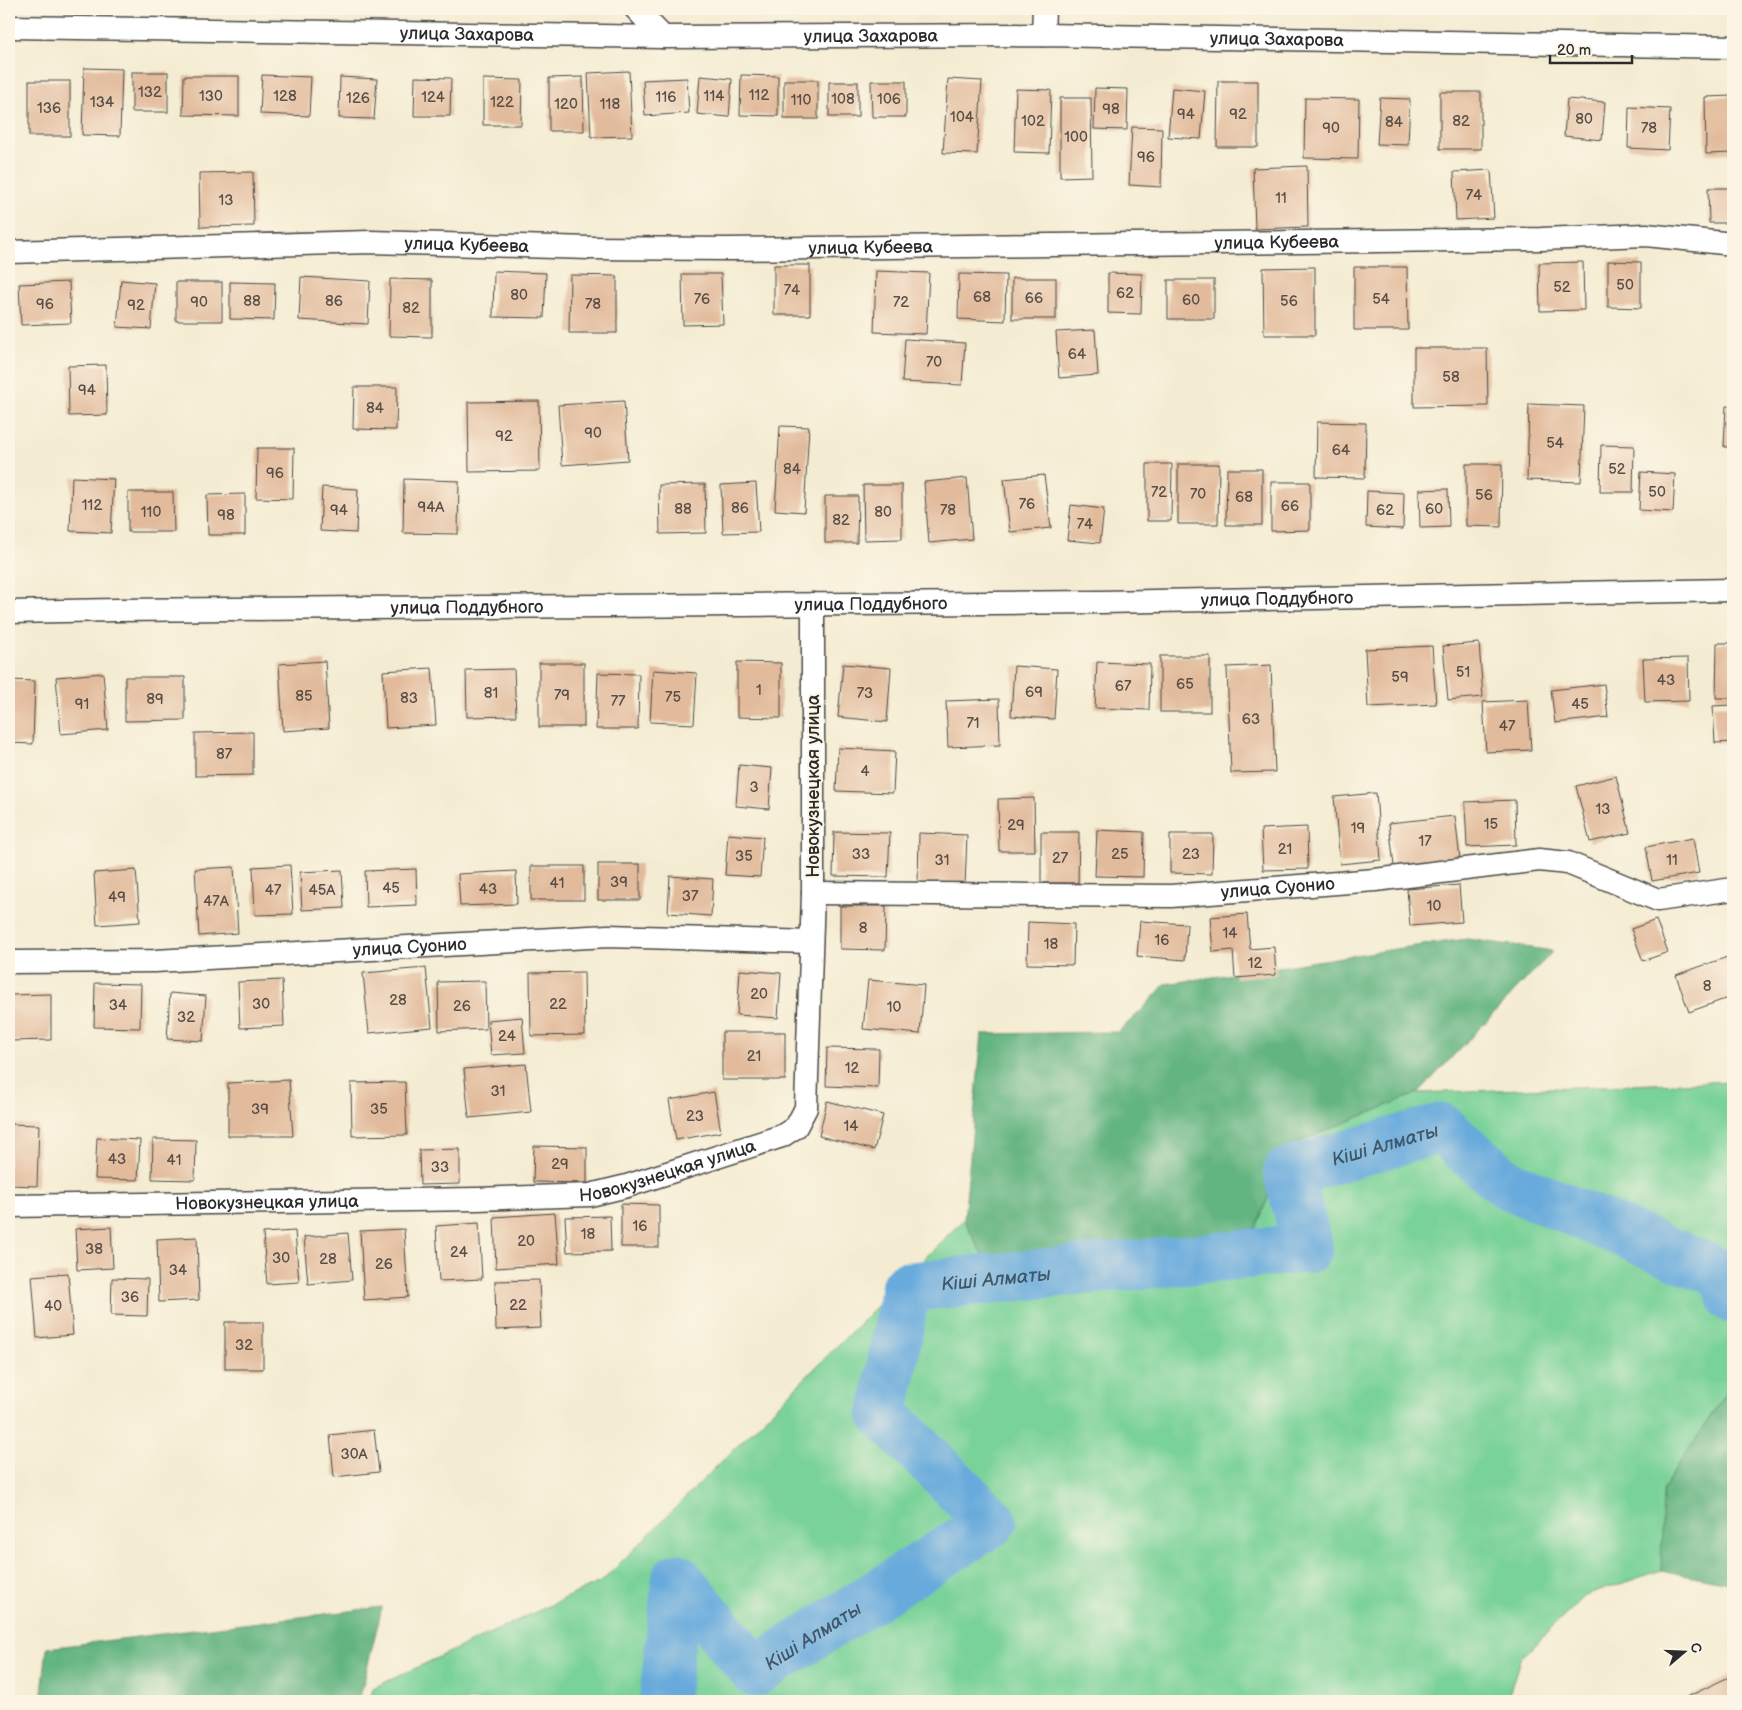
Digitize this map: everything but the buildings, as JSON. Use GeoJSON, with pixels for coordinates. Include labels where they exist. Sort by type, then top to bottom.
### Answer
{"type":"FeatureCollection","features":[{"type":"Feature","properties":{"kind":"street"},"geometry":{"type":"LineString","coordinates":[[636,9],[663,37]]}},
{"type":"Feature","properties":{"kind":"street"},"geometry":{"type":"LineString","coordinates":[[1043,34],[1044,9]]}},
{"type":"Feature","properties":{"kind":"street","name":"улица Захарова"},"geometry":{"type":"LineString","coordinates":[[9,27],[663,37],[1043,34],[1733,47]]}},
{"type":"Feature","properties":{"kind":"street","name":"улица Кубеева"},"geometry":{"type":"LineString","coordinates":[[9,252],[370,242],[590,248],[729,249],[1541,239],[1646,235],[1733,244]]}},
{"type":"Feature","properties":{"kind":"street","name":"улица Поддубного"},"geometry":{"type":"LineString","coordinates":[[9,612],[1101,602],[1733,590]]}},
{"type":"Feature","properties":{"kind":"street","name":"Новокузнецкая улица"},"geometry":{"type":"LineString","coordinates":[[9,1206],[477,1199],[590,1194],[627,1186],[782,1136],[796,1127],[806,1108],[813,893],[813,604]]}},
{"type":"Feature","properties":{"kind":"street","name":"улица Суонио"},"geometry":{"type":"LineString","coordinates":[[813,893],[1171,896],[1375,880],[1539,860],[1568,864],[1658,900],[1733,888]]}},
{"type":"Feature","properties":{"kind":"street","name":"улица Суонио"},"geometry":{"type":"LineString","coordinates":[[9,962],[155,961],[608,936],[811,942]]}},
{"type":"Feature","properties":{"kind":"green space"},"geometry":{"type":"Polygon","coordinates":[[[1467,939],[1553,951],[1418,1093],[1288,1146],[1256,1228],[1106,1249],[993,1276],[964,1219],[982,1034],[1118,1032],[1142,1010],[1165,984],[1467,939]]]}},
{"type":"Feature","properties":{"kind":"green space"},"geometry":{"type":"Polygon","coordinates":[[[1733,1081],[1733,1382],[1663,1489],[1664,1516],[1661,1570],[1585,1596],[1520,1659],[1507,1701],[370,1701],[373,1688],[602,1581],[964,1219],[993,1276],[1106,1249],[1256,1228],[1288,1146],[1418,1093],[1733,1081]]]}},
{"type":"Feature","properties":{"kind":"green space"},"geometry":{"type":"Polygon","coordinates":[[[1733,1382],[1733,1584],[1661,1570],[1663,1489],[1733,1382]]]}},
{"type":"Feature","properties":{"kind":"green space"},"geometry":{"type":"Polygon","coordinates":[[[382,1607],[359,1701],[41,1701],[47,1648],[382,1607]]]}},
{"type":"Feature","properties":{"kind":"waterway","name":"Кіші Алматы"},"geometry":{"type":"LineString","coordinates":[[664,1701],[677,1578],[755,1672],[992,1522],[883,1414],[906,1287],[1308,1248],[1288,1172],[1441,1128],[1507,1184],[1722,1274],[1733,1299]]}}]}
